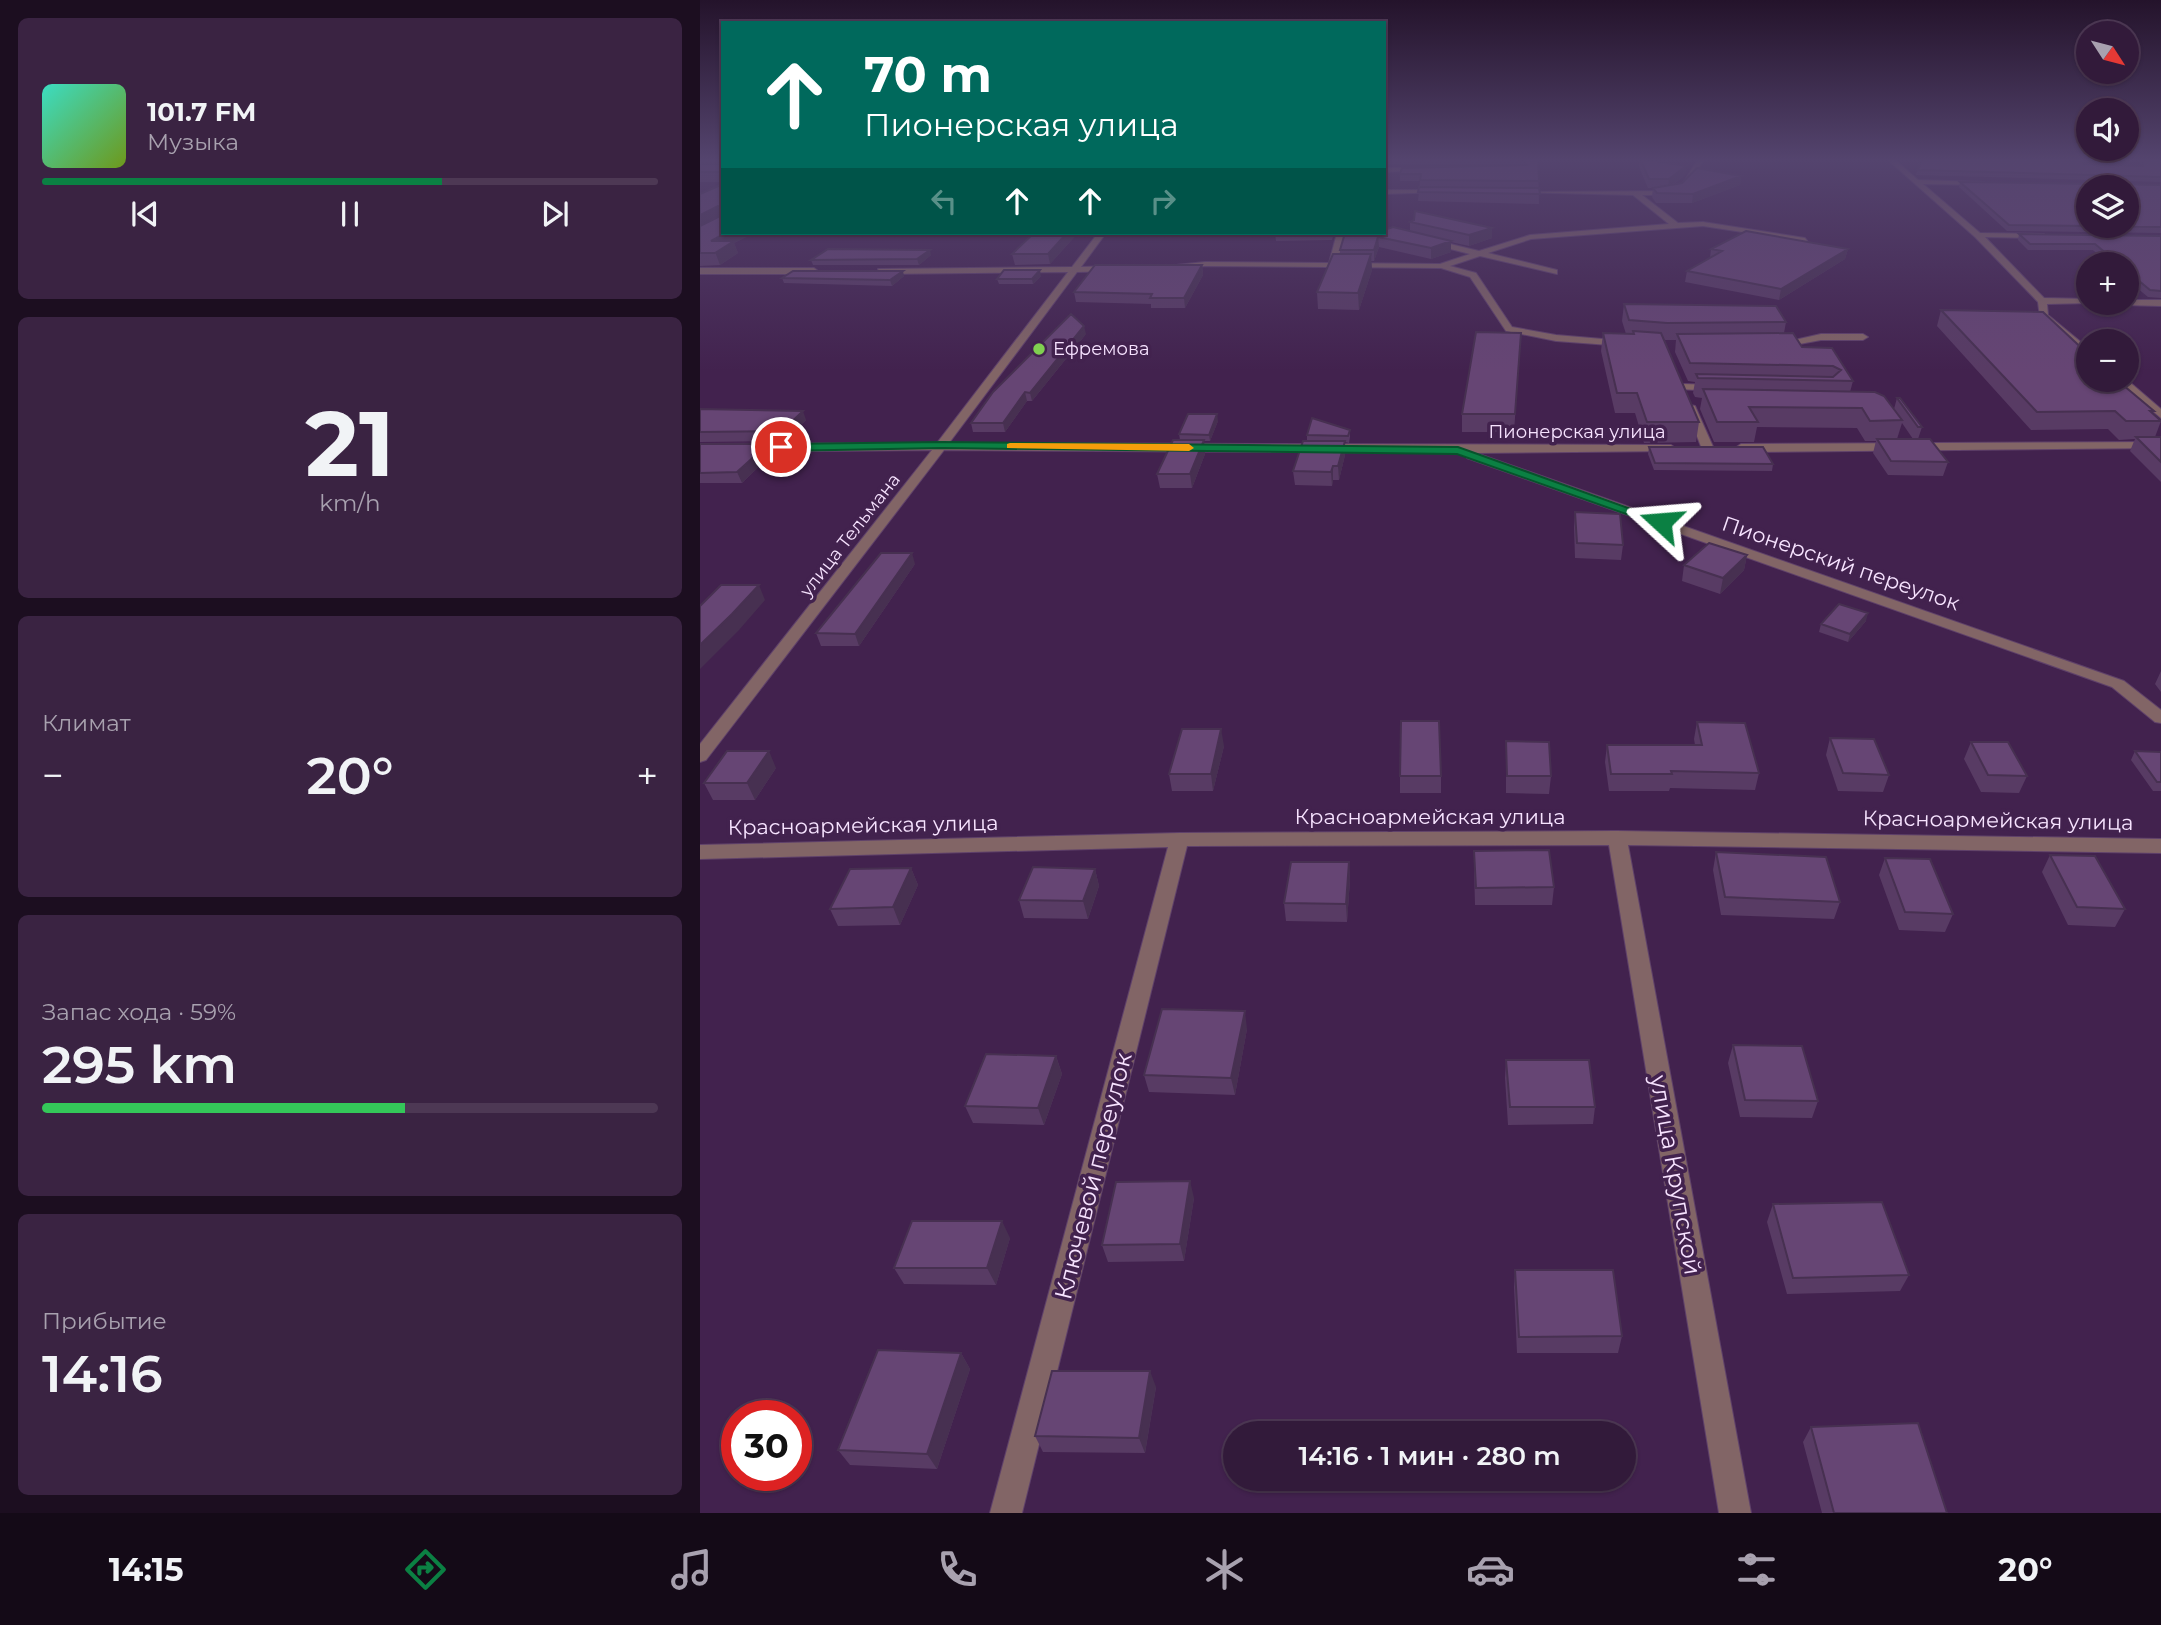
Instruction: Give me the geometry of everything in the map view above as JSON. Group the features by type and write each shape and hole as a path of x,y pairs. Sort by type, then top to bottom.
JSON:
{"street":[{"path":"1386,230 1554,272"},
{"path":"1441,266 1530,237 1619,230"},
{"path":"1750,230 1805,240"},
{"path":"1972,230 2042,301 2043,316 2076,343"},
{"name":"улица Тельмана","path":"700,756 942,445 1101,235"},
{"path":"1332,265 1340,235"},
{"path":"1978,235 2056,237"},
{"path":"1152,268 1205,264 1441,266 1473,275 1509,329 1556,338 1638,344"},
{"path":"867,271 1128,268"},
{"path":"700,271 825,271"},
{"path":"2042,301 2076,302"},
{"path":"2139,303 2161,303"},
{"path":"1762,345 1789,345 1821,337 1863,337"},
{"path":"1707,449 1680,382 1736,388"},
{"path":"2136,392 2161,415"},
{"path":"2140,395 2161,396"},
{"path":"1689,403 1702,403"},
{"name":"Пионерская улица","path":"1694,449 1907,442 2161,445"},
{"name":"Пионерская улица","path":"700,449 942,445 1458,450 1680,449"},
{"name":"Пионерский переулок","path":"1458,450 2118,684 2161,718"},
{"name":"Красноармейская улица","path":"700,852 1180,839 1617,838 2161,846"},
{"name":"улица Крупской","path":"1617,838 1735,1513"},
{"name":"Ключевой переулок","path":"1006,1513 1180,839"}],"building":[{"path":"700,230 721,230 722,235 711,241 734,241 715,253 700,253"},
{"path":"1386,230 1404,230 1451,241 1431,248 1378,237 1374,250 1340,250 1344,235 1386,235"},
{"path":"1445,230 1487,230 1469,235"},
{"path":"1746,231 1848,249 1781,289 1687,271 1722,251 1711,249"},
{"path":"2019,234 2076,235 2076,238 2161,236 2161,291 2150,290 2139,281 2139,252 2105,252 2095,244 2030,244"},
{"path":"1032,235 1065,235 1048,254 1012,254"},
{"path":"828,249 930,250 917,259 811,260"},
{"path":"1333,254 1371,254 1358,293 1317,292"},
{"path":"1095,265 1202,265 1184,298 1150,298 1152,294 1074,292"},
{"path":"1004,270 1040,270 1032,279 997,279"},
{"path":"793,271 903,271 890,280 782,278"},
{"path":"1624,304 1776,306 1786,322 1667,323 1629,320"},
{"path":"1941,310 2043,312 2076,343 2076,392 2131,392 2154,411 2150,411 2161,421 2126,421 2115,411 2037,412"},
{"path":"1071,314 1084,326 1030,393 1025,392 1003,423 971,423 993,392"},
{"path":"1633,331 1661,333 1699,422 1647,422 1637,393 1617,393 1603,333 1634,334"},
{"path":"1476,332 1521,333 1515,414 1462,414"},
{"path":"1793,333 1802,347 1832,348 1853,381 1698,378 1696,374 1833,377 1841,370 1833,366 1690,363 1677,334"},
{"path":"1703,389 1875,392 1884,396 1902,420 1870,421 1862,408 1749,407 1758,422 1717,422"},
{"path":"1897,398 1900,398 1922,427 1918,427"},
{"path":"700,409 803,411 782,431 700,432"},
{"path":"1188,414 1217,414 1209,435 1179,434"},
{"path":"1312,418 1350,430 1348,436 1307,435"},
{"path":"2136,437 2161,437 2161,462"},
{"path":"1877,439 1930,439 1948,462 1891,461"},
{"path":"1173,440 1204,440 1190,474 1157,474"},
{"path":"1303,441 1345,441 1338,466 1333,466 1331,472 1293,471"},
{"path":"700,444 768,444 737,472 700,473"},
{"path":"1649,447 1763,447 1773,464 1655,463"},
{"path":"1575,512 1620,514 1623,545 1577,543"},
{"path":"1709,543 1747,555 1723,578 1684,565"},
{"path":"881,553 912,553 855,634 816,633"},
{"path":"721,585 759,585 700,645 700,606"},
{"path":"1839,604 1868,613 1850,634 1821,624"},
{"path":"1401,721 1439,721 1441,776 1400,776"},
{"path":"1697,722 1745,723 1759,773 1671,771 1672,774 1611,774 1607,745 1702,745"},
{"path":"1182,729 1221,729 1211,774 1169,774"},
{"path":"1830,738 1874,739 1889,775 1843,773"},
{"path":"1506,741 1549,742 1551,776 1507,776"},
{"path":"1971,742 2008,742 2027,776 1988,775"},
{"path":"727,751 769,751 747,783 704,783"},
{"path":"2135,751 2161,752 2161,782 2157,782"},
{"path":"1549,850 1554,887 1476,888 1474,851"},
{"path":"1716,852 1826,857 1840,902 1725,897"},
{"path":"2050,855 2095,856 2125,909 2077,907"},
{"path":"1885,858 1930,859 1953,914 1905,912"},
{"path":"1291,862 1349,862 1346,904 1284,903"},
{"path":"1033,867 1095,869 1083,901 1019,900"},
{"path":"911,868 893,907 830,909 850,869"},
{"path":"1162,1009 1245,1011 1231,1078 1144,1075"},
{"path":"1733,1045 1802,1046 1818,1101 1745,1100"},
{"path":"986,1054 1056,1056 1038,1108 965,1106"},
{"path":"1506,1060 1589,1060 1595,1107 1510,1107"},
{"path":"1190,1181 1180,1244 1102,1245 1116,1182"},
{"path":"1882,1202 1909,1275 1793,1278 1773,1204"},
{"path":"912,1221 1002,1221 987,1268 894,1268"},
{"path":"1515,1270 1613,1270 1622,1336 1519,1337"},
{"path":"878,1350 961,1353 927,1454 838,1450"},
{"path":"1052,1371 1150,1371 1139,1438 1035,1436"},
{"path":"1918,1423 1947,1513 1834,1513 1811,1427"}],"slow traffic":[{"path":"1010,446 1189,448"}],"place":[{"name":"Ефремова","path":"1039,349"}],"route":[{"path":"781,447 942,445 1458,450 1661,522"}]}
